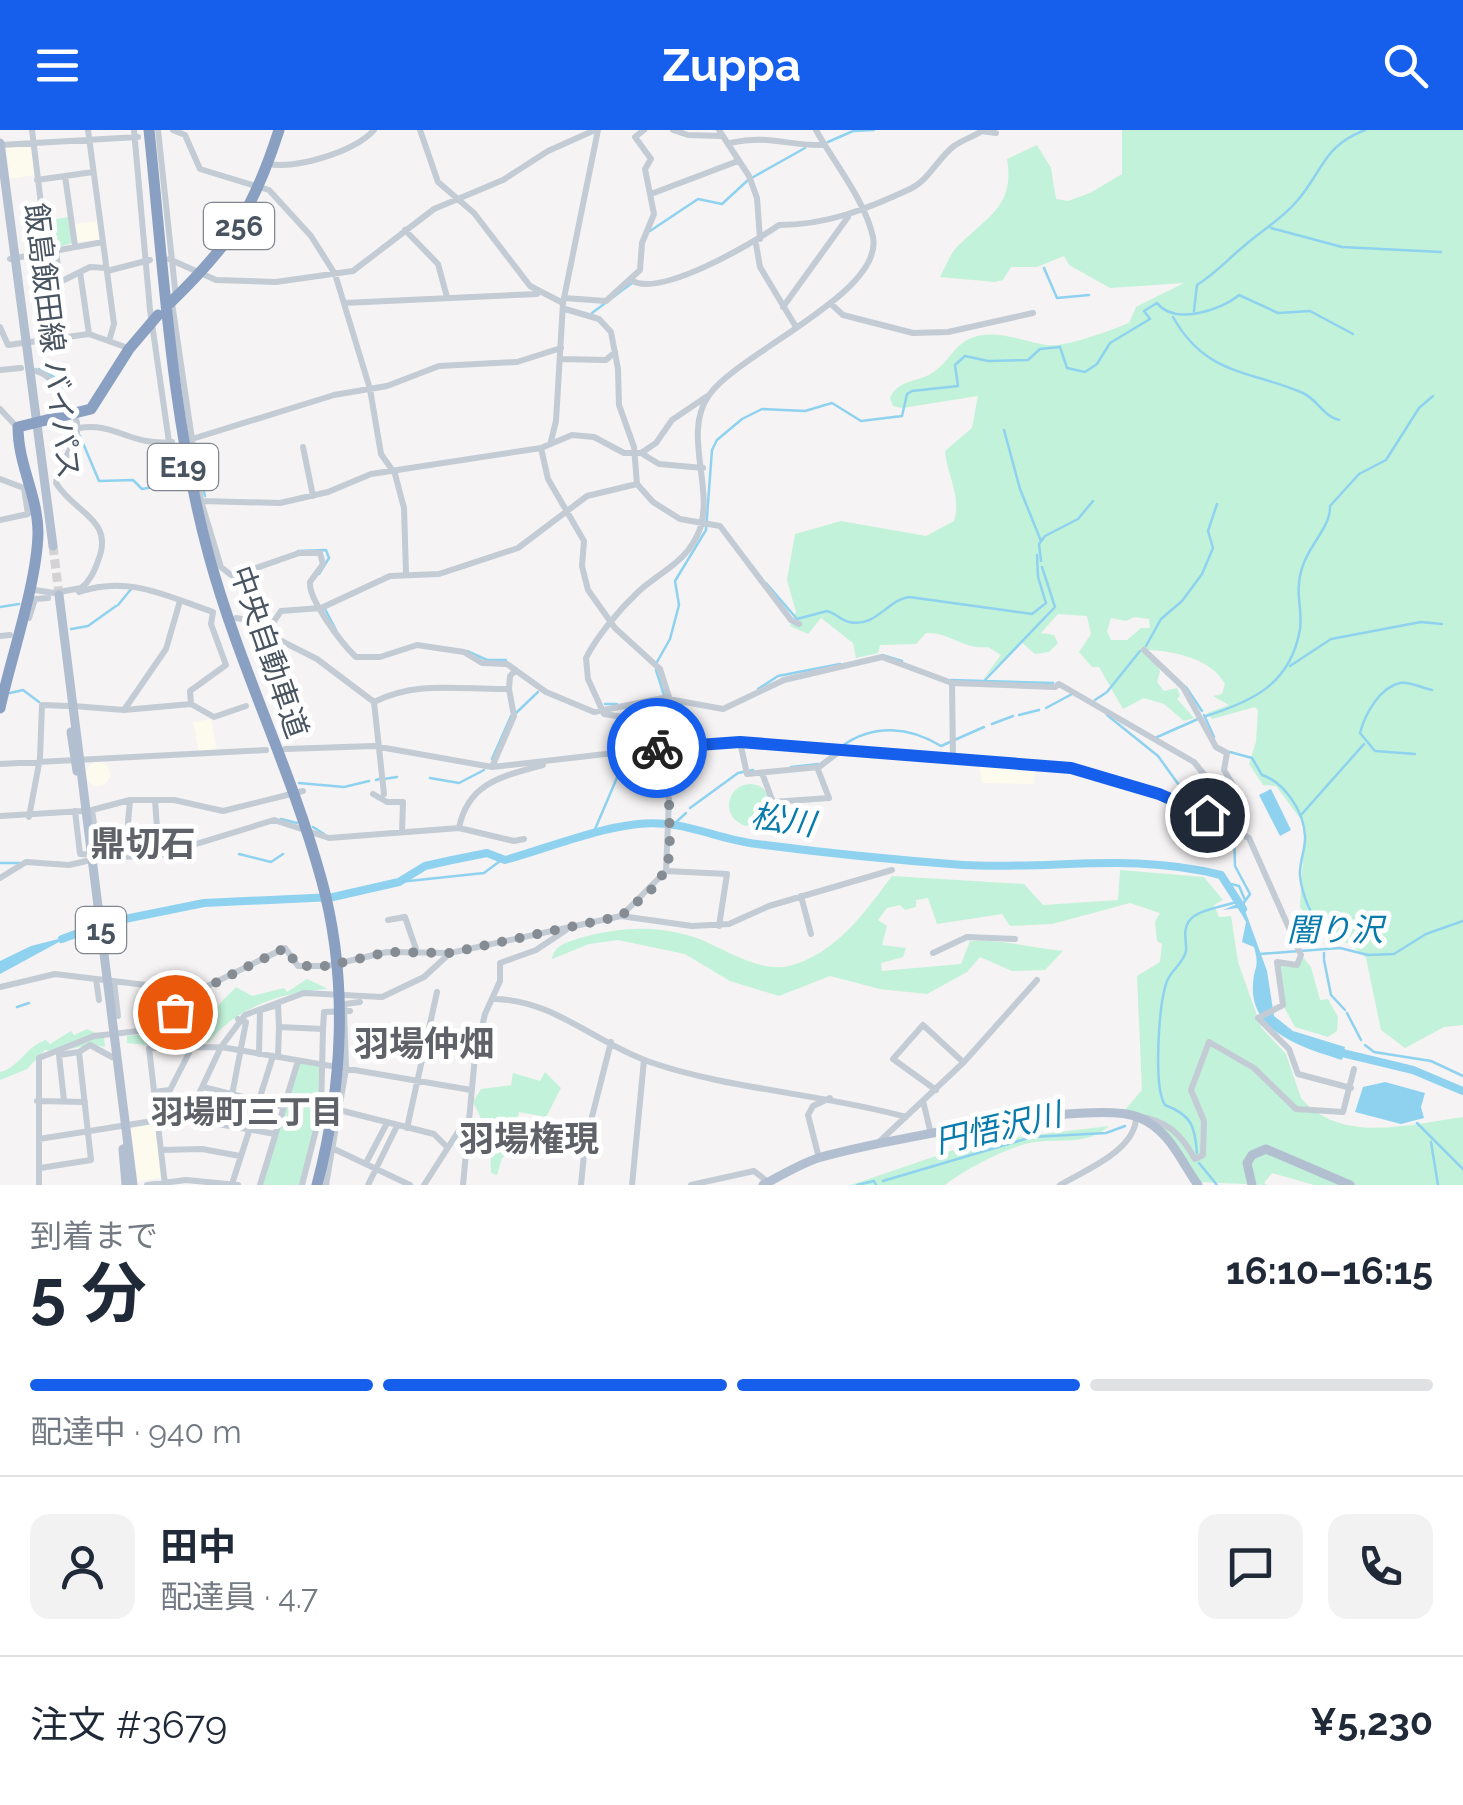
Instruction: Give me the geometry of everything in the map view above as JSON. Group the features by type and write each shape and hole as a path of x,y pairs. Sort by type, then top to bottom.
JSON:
{"highway":[{"name":"256","path":"173,301 233,237 260,185 279,130"},
{"name":"中央自動車道","path":"147,133 190,475 226,610 293,789 328,910 332,1005 326,1113 314,1185"},
{"path":"0,708 38,530 26,485 18,428 34,421 77,422 95,405 129,349 155,318"}],"main road":[{"name":"飯島飯田線 バイパス","path":"0,144 3,199"},
{"name":"飯島飯田線 バイパス","path":"0,180 50,546"},
{"name":"飯島飯田線 バイパス","path":"24,342 34,421"},
{"name":"15","path":"56,596 130,1185"},
{"path":"765,1184 819,1158 975,1125 1116,1111 1136,1116 1177,1148 1198,1185"},
{"path":"1252,1185 1247,1163 1256,1152 1266,1149 1350,1185"}],"street":[{"path":"32,130 37,180 60,281 65,336"},
{"path":"88,130 114,324 109,340"},
{"path":"0,144 89,140 171,130 185,135 200,169 260,185 312,236 335,274 370,389 376,436 404,508 406,572"},
{"path":"268,164 310,160 360,140 374,130"},
{"path":"420,130 434,177 474,213 538,294"},
{"path":"171,259 216,280 248,282 335,274 367,263 434,209 458,201 596,130"},
{"path":"551,441 564,303 596,130"},
{"path":"564,303 606,301 632,282 640,270 642,243 654,219 645,168 650,159 636,136 644,130"},
{"path":"673,130 688,136 720,132 730,142 750,179 760,266 796,328"},
{"path":"637,454 656,444 672,420 708,396 738,365 830,304 871,259 872,234 816,130"},
{"path":"632,282 681,280 705,264 758,241 779,225 803,227 848,216 913,188 954,147 981,131 996,133"},
{"path":"147,133 171,259 190,439 201,500 222,567 231,575 299,552 323,555 324,564 311,578 309,590 339,642 360,658 418,645 464,652 482,662 506,664 546,692 585,711 667,698 723,708 784,680 882,657 952,683 1057,685 1093,701 1194,762 1212,784 1191,803"},
{"path":"77,422 111,428 135,442 171,442 148,260 147,133"},
{"path":"730,142 770,136 798,146 824,145"},
{"path":"651,194 738,160"},
{"path":"37,180 93,172"},
{"path":"65,176 75,246"},
{"path":"783,306 848,216"},
{"path":"405,230 438,264 447,297"},
{"path":"13,258 103,242"},
{"path":"60,281 80,272 148,260"},
{"path":"80,272 89,334"},
{"path":"344,303 538,294 604,322 615,351 618,405 637,454 637,484 668,512 723,530 790,620 799,624"},
{"path":"830,304 843,314 913,333 948,332 1032,313"},
{"path":"0,326 4,345 89,334 129,349"},
{"path":"190,439 229,431 320,399 370,389 439,366 516,362 562,348"},
{"path":"560,359 606,360 612,359 615,351"},
{"path":"0,370 26,369 52,379 77,422 56,483 98,522 103,550 86,584 54,593 27,588"},
{"path":"621,916 666,871 670,810 664,779 644,724 607,716 600,709 586,662 641,590 676,567 704,525 706,465 699,418 708,396"},
{"path":"0,409 12,416 18,428"},
{"path":"201,500 269,505 313,496 359,478 541,448 551,441 584,434 659,464 706,465"},
{"path":"303,447 313,496"},
{"path":"541,448 548,479 584,541 582,566 588,590 656,665 667,698"},
{"path":"0,479 26,485 28,514 0,520"},
{"path":"384,794 374,702 316,659 236,618 272,624 281,611 321,608 406,572 439,574 518,548 587,496 637,484"},
{"path":"9,667 16,666 35,599 110,585 144,585 213,612 211,624 226,665 190,691 190,704"},
{"path":"124,710 166,648 180,601"},
{"path":"0,636 10,636"},
{"path":"1144,650 1184,687 1216,747 1227,753 1224,770 1240,796 1228,822"},
{"path":"492,768 514,716 509,689 510,676 516,670"},
{"path":"952,683 953,758"},
{"path":"374,702 398,690 428,686 509,689"},
{"path":"29,817 39,762 42,704 124,710 190,704 214,717 246,706"},
{"path":"286,749 380,747 492,768 740,742 1074,768 1191,803 1249,838 1301,951 1297,966 1282,961 1276,965 1280,1009 1258,1018 1289,1049 1298,1074 1350,1088"},
{"path":"740,742 746,770 762,773 817,767 841,750"},
{"path":"0,764 266,750"},
{"path":"459,828 469,802 490,780 563,760"},
{"path":"762,773 772,802 829,798 817,767"},
{"path":"0,816 85,812 130,800 223,811 293,789"},
{"path":"373,794 387,802 403,802 402,832"},
{"path":"126,845 130,800"},
{"path":"155,800 157,828"},
{"path":"85,812 96,836"},
{"path":"85,812 80,854 98,858"},
{"path":"0,878 26,862 70,865 98,858 158,856 274,820 329,838 459,828 514,841 524,839"},
{"path":"177,1030 177,1002 285,948 298,966 327,966 388,952 450,953 621,916 719,926 801,896 892,870"},
{"path":"666,871 727,874 719,926"},
{"path":"801,896 811,934"},
{"path":"388,920 405,917 417,952"},
{"path":"462,1185 466,1120 483,1020 494,999 502,960 536,950 571,926"},
{"path":"933,953 967,937 1016,939"},
{"path":"326,1185 345,1069 345,1004 381,1001 424,977 450,953"},
{"path":"0,987 55,974 195,994"},
{"path":"96,980 99,1000"},
{"path":"877,1146 964,1062 1038,980"},
{"path":"114,982 118,1016"},
{"path":"407,1128 437,992"},
{"path":"39,1185 36,1065 43,1054 94,1036 177,1030 200,1020 203,1008 195,994"},
{"path":"188,1117 238,1019 264,1004 304,994 369,999 394,994"},
{"path":"494,999 561,1016 644,1060 831,1097 906,1117"},
{"path":"258,1100 276,1057 278,1005 260,1010 259,1054"},
{"path":"302,1185 321,1110 323,1029 332,1005 350,1011"},
{"path":"232,1095 246,1022 238,1019"},
{"path":"936,1090 893,1059 923,1024 964,1062"},
{"path":"278,1027 323,1029"},
{"path":"1060,1185 1113,1153 1134,1128 1136,1116 1150,1118 1185,1137 1195,1159 1203,1155 1204,1121 1191,1090 1201,1055 1212,1041 1254,1068 1296,1109 1344,1112 1354,1069"},
{"path":"581,1185 585,1144 610,1042"},
{"path":"64,1101 59,1055 79,1052 90,1045 113,1050"},
{"path":"165,1184 149,1048 221,1047 472,1090"},
{"path":"154,1092 170,1090 191,1048"},
{"path":"40,1168 91,1160 79,1052"},
{"path":"260,1185 298,1060"},
{"path":"632,1185 644,1060"},
{"path":"202,1087 284,1107"},
{"path":"819,1158 808,1114 812,1106 831,1097"},
{"path":"37,1100 85,1102"},
{"path":"923,1101 932,1135"},
{"path":"339,1110 434,1134 447,1147"},
{"path":"40,1140 188,1117 276,1134"},
{"path":"424,1185 466,1120"},
{"path":"366,1163 386,1123"},
{"path":"368,1185 397,1126"},
{"path":"147,1185 234,1185 250,1128"},
{"path":"332,1148 410,1185"},
{"path":"161,1150 202,1149 240,1156"},
{"path":"692,1185 754,1171 765,1184"}],"shaded area":[{"path":"6,146 31,146 35,175 10,179"},
{"path":"97,221 99,240 76,242 73,224"},
{"path":"211,719 217,751 199,752 193,722"},
{"path":"98,762 110,774 98,786 86,774"},
{"path":"979,763 1036,768 1034,784 982,783"},
{"path":"155,1123 161,1178 138,1181 131,1129"}],"green space":[{"path":"1122,130 1463,130 1463,1025 1444,1027 1405,1048 1381,1030 1366,958 1352,945 1317,931 1300,907 1305,825 1276,786 1263,785 1249,764 1256,742 1258,710 1255,707 1212,719 1207,713 1229,705 1213,696 1222,694 1225,684 1211,668 1180,655 1148,650 1160,671 1157,682 1164,691 1177,688 1177,699 1194,718 1184,721 1164,704 1144,698 1123,709 1099,667 1092,667 1079,652 1091,634 1087,616 1058,614 1041,633 1054,635 1058,643 1049,652 1035,654 1021,642 984,678 1001,655 988,647 926,633 916,644 880,645 878,653 856,658 853,643 821,618 808,634 790,626 796,612 787,580 795,534 841,521 926,536 954,521 955,495 945,451 972,428 978,396 902,408 893,406 890,398 899,387 935,371 969,339 988,334 1047,345 1076,341 1129,323 1136,307 1184,283 1110,288 1069,265 1064,256 1037,267 1011,267 1003,280 995,282 940,277 954,250 998,208 1007,187 1007,159 1037,145 1051,168 1056,199 1068,201 1122,174","holes":["1111,618 1149,619 1150,628 1141,628 1127,640 1111,640 1107,631"]},
{"path":"69,217 72,243 49,250 45,221"},
{"path":"750,784 765,790 771,805 765,820 750,826 735,820 729,805 735,790"},
{"path":"1120,870 1204,877 1223,900 1214,905 1219,917 1231,916 1238,962 1261,1027 1286,1054 1301,1098 1317,1113 1356,1127 1378,1128 1463,1117 1463,1185 1314,1185 1272,1173 1264,1183 1267,1185 1199,1182 1162,1130 1124,1111 1142,1090 1137,976 1160,962 1162,944 1157,941 1155,922 1160,913 1130,903 1052,924 1010,926 1002,914 937,924 928,898 916,900 916,907 905,910 900,905 887,908 878,920 887,926 882,945 906,948 903,957 881,963 882,971 961,964 970,941 1063,951 1045,970 1012,971 980,957 967,972 927,994 880,989 830,976 779,996 730,981 685,954 618,940 589,944 552,959 559,947 580,938 646,929 687,935 764,966 789,966 835,942 892,876 1024,884 1043,905 1118,900"},
{"path":"1301,955 1311,967 1320,1000 1328,999 1338,1017 1337,1031 1328,1037 1295,1027 1283,1005 1277,962 1293,965"},
{"path":"307,979 328,989 262,1003 233,1019 209,1042 179,1048 127,1043 127,1036 189,1030 236,987 252,996 284,988 287,992"},
{"path":"87,1029 104,1037 105,1047 45,1050 27,1069 0,1080 0,1072 39,1043 46,1040 50,1044 71,1031 74,1035"},
{"path":"299,1063 319,1066 318,1113 300,1185 262,1185"},
{"path":"545,1072 561,1088 546,1117 519,1112 510,1152 502,1158 497,1175 491,1173 490,1137 473,1102 481,1089 511,1085 513,1073 540,1081"},
{"path":"1109,1126 1083,1139 1035,1142 1013,1148 945,1185 851,1185 977,1142"}],"water":[{"path":"1271,789 1291,830 1280,836 1259,795"},
{"path":"1242,902 1267,971 1274,1016 1293,1031 1345,1047 1342,1060 1297,1044 1270,1027 1260,1015 1254,1001 1254,947 1242,942 1246,922 1238,908 1223,910"},
{"path":"70,936 0,974 0,961 31,946"},
{"path":"1385,1082 1425,1093 1421,1107 1424,1118 1401,1124 1355,1112 1363,1087"}],"waterway":[{"path":"828,142 853,131 874,130"},
{"path":"1194,311 1197,285 1284,214 1332,152 1365,130"},
{"path":"650,231 698,199 722,204 748,180 805,148"},
{"path":"1271,228 1342,247 1441,252"},
{"path":"1044,268 1057,298 1089,295"},
{"path":"592,313 632,283"},
{"path":"657,662 670,639 679,605 675,581 706,530 712,450 717,440 742,419 762,409 805,411 832,403 861,421 902,416 907,394 912,391 958,386 955,365 965,356 988,361 1028,360 1040,349 1060,347 1067,368 1085,372 1097,364 1110,343 1150,319 1144,311 1157,303 1174,313 1197,313 1221,306 1239,295 1278,313 1310,311 1353,334"},
{"path":"1173,317 1200,351 1215,361 1303,393 1339,420"},
{"path":"39,369 56,378 62,390"},
{"path":"1206,716 1240,704 1279,676 1295,648 1300,629 1302,568 1327,521 1330,506 1359,474 1386,460 1419,408 1433,396"},
{"path":"1004,430 1020,489 1041,541"},
{"path":"80,436 99,481 133,480 142,489 176,483"},
{"path":"201,479 205,496"},
{"path":"1041,561 1039,544 1045,536 1078,519 1093,501"},
{"path":"1146,646 1161,619 1182,601 1202,574 1213,548 1208,531 1217,504"},
{"path":"298,551 326,550 329,558 319,574"},
{"path":"766,583 797,619 827,611 858,623 909,597 1032,614 1046,603 1038,577 1037,555"},
{"path":"985,680 1055,607 1042,567"},
{"path":"118,605 132,588"},
{"path":"0,607 19,604"},
{"path":"71,629 88,626 116,606"},
{"path":"325,609 336,630"},
{"path":"1290,666 1331,639 1421,622 1442,624"},
{"path":"467,651 487,660 506,660"},
{"path":"1095,700 1107,692 1140,651"},
{"path":"882,655 902,661"},
{"path":"758,689 778,676 840,664"},
{"path":"656,670 664,695"},
{"path":"951,680 1053,683"},
{"path":"1415,754 1375,751 1360,733 1374,702 1386,690 1400,683 1432,690"},
{"path":"1186,687 1202,711"},
{"path":"10,693 23,690 39,702"},
{"path":"516,713 538,692"},
{"path":"1046,708 1072,694"},
{"path":"593,834 636,733 665,699"},
{"path":"605,704 617,704"},
{"path":"1019,715 1039,710"},
{"path":"1107,715 1158,756 1189,799 1227,817"},
{"path":"1204,715 1214,737"},
{"path":"492,759 511,716"},
{"path":"992,724 1013,716"},
{"path":"1155,738 1198,719"},
{"path":"842,746 867,734 892,730 917,735 941,746 984,727"},
{"path":"1301,815 1364,744"},
{"path":"1230,752 1252,758 1262,775 1278,784 1297,808 1305,836 1301,883 1308,906 1324,934"},
{"path":"791,767 818,764"},
{"path":"430,778 459,783 484,770"},
{"path":"690,808 738,773 753,770"},
{"path":"384,779 397,777"},
{"path":"299,783 344,787 369,781"},
{"path":"674,824 686,813"},
{"path":"281,819 297,823"},
{"name":"松川","path":"62,939 105,923 204,903 333,897 399,882 425,866 487,853 505,860 604,830 654,823 757,844 912,861 997,866 1124,863 1188,868 1221,875 1243,909"},
{"path":"313,827 324,834"},
{"path":"1234,833 1235,866 1250,894 1243,904"},
{"path":"239,854 271,862 283,854"},
{"path":"399,882 484,873 500,861"},
{"path":"0,863 20,863"},
{"path":"1231,884 1239,886 1245,900"},
{"path":"1197,1153 1190,1122 1165,1105 1161,1096 1158,1046 1163,995 1186,951 1189,921 1205,911 1239,901"},
{"name":"闇り沢","path":"1260,954 1340,948 1368,955 1394,954 1426,934 1463,921"},
{"path":"1324,953 1324,958"},
{"path":"1324,960 1331,995 1345,1010"},
{"path":"17,1007 29,1003"},
{"path":"1347,1013 1361,1040"},
{"path":"1365,1045 1374,1052 1431,1061 1463,1076"},
{"name":"松川","path":"1334,1051 1413,1070 1463,1091"},
{"path":"1417,1123 1463,1169"},
{"name":"円悟沢川","path":"883,1181 1032,1137 1106,1133 1125,1126"},
{"path":"1431,1142 1438,1185"},
{"path":"1199,1163 1217,1185"},
{"name":"円悟沢川","path":"857,1185 874,1181 876,1185"}],"tunnel":[{"path":"53,546 59,595"}],"way so far":[{"path":"175,1012 177,1002 285,948 298,966 327,966 378,953 450,953 621,916 659,883 670,855 669,799 650,749 657,748"}],"district":[{"name":"鼎切石","path":"143,844"},
{"name":"羽場仲畑","path":"424,1044"},
{"name":"羽場町三丁目","path":"247,1112"},
{"name":"羽場権現","path":"529,1139"}],"route":[{"path":"657,748 740,742 1071,768 1159,794 1207,815"}]}
